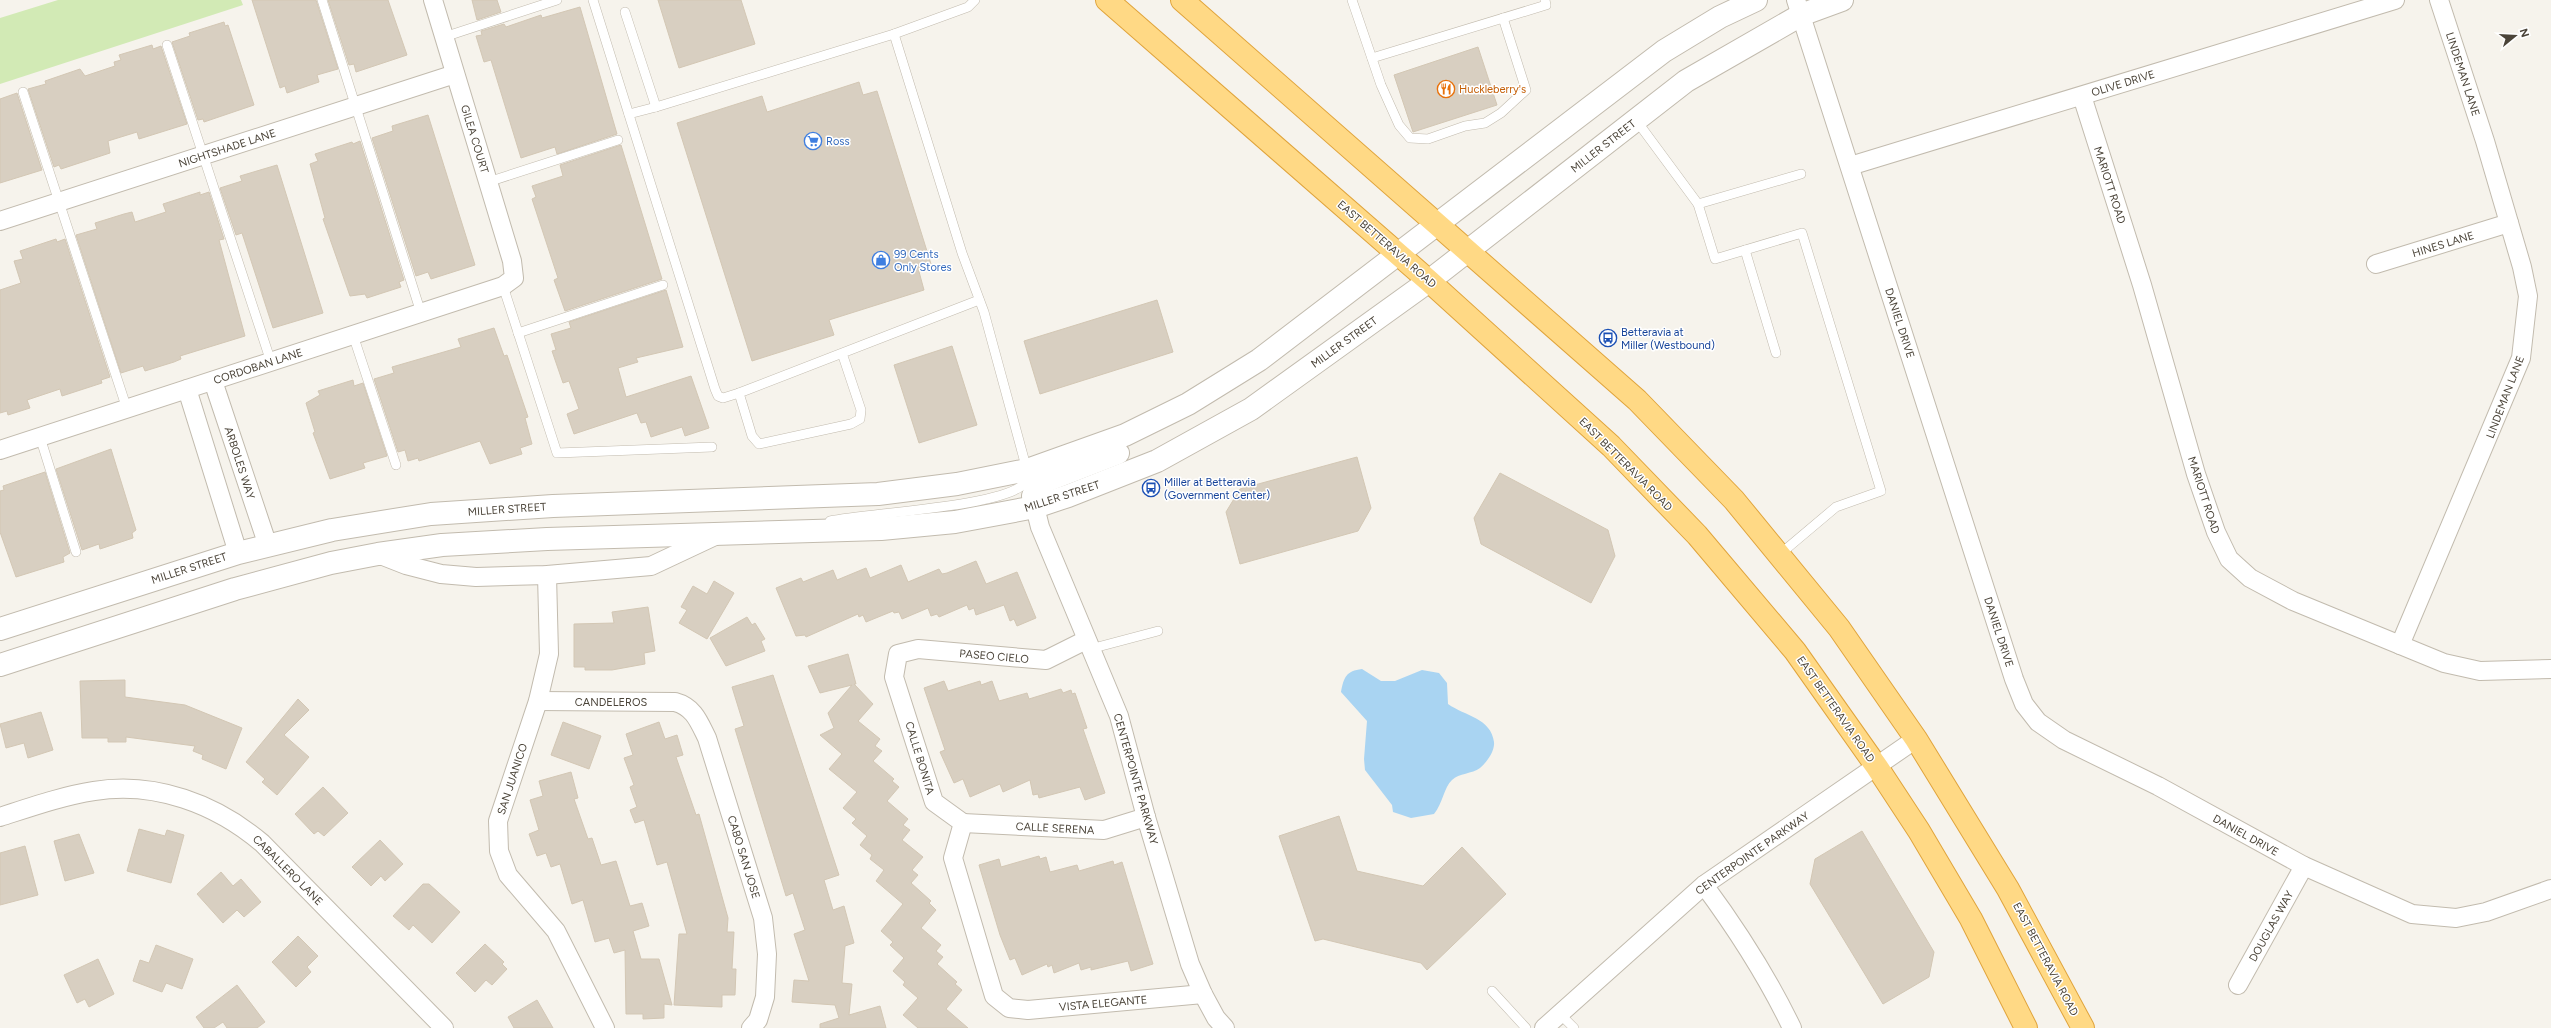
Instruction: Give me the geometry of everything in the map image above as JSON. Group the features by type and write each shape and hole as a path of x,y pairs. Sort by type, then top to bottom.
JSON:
{"highway":[{"name":"EAST BETTERAVIA ROAD","path":"1107,0 1429,281 1611,446 1697,535 1795,651 1877,767 1919,831 1971,919 2026,1028"},
{"name":"EAST BETTERAVIA ROAD","path":"1182,0 1637,400 1734,500 1839,628 1916,739 2008,889 2083,1028"}],"street":[{"name":"GILEA COURT","path":"433,0 512,261 508,282"},
{"name":"MILLER STREET","path":"0,629 238,553 332,530 431,514 553,506 878,494 957,484 1027,470 1125,435 1188,404 1259,360 1399,255 1664,51 1720,18 1756,0"},
{"name":"MILLER STREET","path":"0,665 235,589 330,563 378,554 442,545 722,533 881,529 955,522 1035,507 1157,461 1251,408 1429,281 1686,81 1798,8 1842,0"},
{"name":"OLIVE DRIVE","path":"1850,166 2395,0"},
{"name":"LINDEMAN LANE","path":"2400,646 2521,358 2528,296 2509,223 2439,0"},
{"name":"DANIEL DRIVE","path":"1798,8 2014,679 2024,704 2038,722 2064,740 2158,786 2304,866 2412,914 2456,918 2486,912 2551,889"},
{"name":"NIGHTSHADE LANE","path":"0,221 455,74"},
{"name":"MARIOTT ROAD","path":"2082,96 2142,285 2196,474 2216,532 2229,558 2250,578 2293,601 2444,663 2480,671 2551,669"},
{"name":"HINES LANE","path":"2376,264 2509,223"},
{"name":"CORDOBAN LANE","path":"0,450 421,313 508,282"},
{"name":"ARBOLES WAY","path":"213,381 268,546"},
{"path":"187,389 238,553"},
{"path":"1035,507 1033,496 1038,484 1141,444 1168,426 1188,404"},
{"name":"CENTERPOINTE PARKWAY","path":"1035,507 1040,527 1088,645 1119,716 1146,816 1190,964 1203,994 1216,1018 1225,1028"},
{"name":"MILLER STREET","path":"378,554 406,565 441,574 476,577 547,575 651,566 722,533"},
{"name":"SAN JUANICO","path":"547,575 549,654 538,701 498,821 499,851 508,875 556,931 605,1028"},
{"name":"PASEO CIELO","path":"898,654 918,649 1046,660 1088,645"},
{"name":"CALLE BONITA","path":"898,654 894,677 934,802 963,823"},
{"name":"CANDELEROS","path":"538,701 675,702 683,704"},
{"name":"CABO SAN JOSE","path":"683,704 695,713 707,738 763,918 767,954 765,997 755,1024"},
{"name":"CENTERPOINTE PARKWAY","path":"1544,1028 1704,885 1916,739"},
{"name":"CABALLERO LANE","path":"0,817 67,796 95,790 127,789 173,794 204,806 246,829 262,843 444,1028"},
{"name":"CALLE SERENA","path":"963,823 1104,830 1146,816"},
{"name":"VISTA ELEGANTE","path":"963,823 953,858 994,996 1003,1005 1028,1010 1203,994"},
{"name":"DOUGLAS WAY","path":"2238,986 2304,866"},
{"path":"1704,885 1738,931 1770,982 1792,1028"}],"lane":[{"path":"322,0 421,313"},
{"path":"444,37 557,0"},
{"path":"593,0 718,396 723,398 739,393 979,300"},
{"path":"629,114 894,34 968,7 976,0"},
{"path":"1352,0 1381,85 1399,125 1410,138 1415,140 1428,139 1494,119 1526,90 1503,18"},
{"path":"1372,58 1546,5 1544,0"},
{"path":"625,12 656,106"},
{"path":"894,34 962,253 979,300 1027,470"},
{"path":"167,45 271,362"},
{"path":"23,92 127,409"},
{"path":"1636,120 1698,204 1715,259 1802,233 1882,491 1836,507 1779,555"},
{"path":"488,182 618,140"},
{"path":"1698,204 1800,174"},
{"path":"1745,250 1776,353"},
{"path":"508,282 518,333 556,453 712,447"},
{"path":"518,333 663,285"},
{"path":"353,335 396,465"},
{"path":"739,393 752,436 759,444 851,424 860,419 861,410 842,353"},
{"path":"40,437 76,552"},
{"name":"MILLER STREET","path":"783,531 858,516 900,512 978,500 1013,491 1025,484 1027,470"},
{"path":"1088,645 1158,631"},
{"path":"1492,991 1526,1028"},
{"path":"1560,1014 1574,1028"}],"green space":[{"path":"58,0 241,0 243,5 0,84 0,18"}],"water":[{"path":"1362,669 1381,681 1395,681 1422,670 1439,673 1447,683 1448,704 1476,718 1488,728 1492,734 1494,745 1488,760 1477,770 1458,776 1449,783 1434,814 1411,818 1393,812 1392,805 1365,770 1364,759 1367,721 1341,692 1343,682 1349,673"}],"building":[{"path":"252,0 316,0 338,69 317,75 319,82 287,93 285,86 280,88"},
{"path":"328,0 388,0 407,55 356,72 354,64 349,65"},
{"path":"472,0 497,0 501,12 477,20"},
{"path":"658,0 741,0 755,44 679,68"},
{"path":"580,7 617,134 557,154 555,147 521,158 491,60 484,62 476,36 482,35 481,31 504,24 506,27 541,15 542,18"},
{"path":"224,22 225,26 228,25 254,105 204,122 203,119 198,120 172,42 190,36 189,33"},
{"path":"152,45 153,49 161,46 187,124 139,139 137,132 108,141 110,153 61,169 59,165 54,167 28,89 46,84 45,81 80,69 85,76 115,66 114,62 121,60 119,55"},
{"path":"1478,47 1497,105 1413,132 1394,75"},
{"path":"859,82 863,95 877,91 931,264 918,268 924,290 829,320 834,335 752,361 677,123 762,96 767,112"},
{"path":"17,93 42,170 0,183 0,99"},
{"path":"428,115 475,265 431,279 428,272 416,276 372,138 393,131 392,126"},
{"path":"360,141 404,280 399,282 401,287 367,298 365,294 350,296 323,219 325,218 310,164 318,161 315,154 352,142 353,144"},
{"path":"621,145 662,279 565,311 554,280 558,278 532,199 536,197 532,186 563,176 560,165"},
{"path":"277,165 323,313 273,328 242,233 236,235 220,188 242,181 240,176"},
{"path":"200,192 200,195 209,192 224,239 219,240 245,336 180,356 181,359 174,362 145,371 143,366 121,373 76,235 97,229 95,223 124,214 132,212 135,222 166,212 163,204"},
{"path":"56,239 57,242 65,239 110,377 101,380 102,383 62,396 60,389 27,400 30,408 8,415 7,411 0,413 0,290 21,283 14,261 23,259 20,251"},
{"path":"666,290 683,347 636,358 638,362 618,368 626,397 691,376 709,428 685,436 682,427 651,437 646,422 641,423 637,413 574,434 567,414 579,409 569,381 563,383 552,351 556,350 551,334 571,328 569,322"},
{"path":"1157,300 1173,352 1040,394 1024,341"},
{"path":"494,328 504,356 507,355 528,417 525,418 532,444 520,448 522,454 490,464 480,441 419,461 418,458 408,461 405,450 398,452 374,379 394,373 392,367 461,347 458,339"},
{"path":"952,346 977,425 919,443 894,365"},
{"path":"353,380 354,386 363,383 387,456 363,463 365,468 330,479 313,433 315,432 306,403 320,395 318,391"},
{"path":"111,449 136,530 132,533 133,538 100,549 99,544 82,550 56,469"},
{"path":"1357,457 1371,508 1358,531 1240,564 1226,512 1240,489"},
{"path":"45,472 70,553 63,557 64,562 16,577 0,532 0,491 4,490 3,486"},
{"path":"1500,473 1608,530 1615,556 1591,603 1481,544 1474,518"},
{"path":"976,561 986,584 1017,572 1036,618 1017,626 1014,619 1010,621 1004,605 976,615 974,608 969,610 967,605 939,617 937,614 931,616 928,608 902,619 899,612 894,613 893,611 866,622 863,615 859,617 858,614 806,637 805,635 796,636 776,588 801,578 803,582 833,570 837,580 866,568 870,578 901,565 908,582 939,569 942,574 947,573"},
{"path":"714,581 734,593 707,639 679,623 687,610 681,607 693,586 707,594"},
{"path":"648,607 655,651 644,653 645,664 612,670 585,670 585,667 574,667 574,624 614,623 612,612"},
{"path":"747,617 752,625 755,623 765,639 761,641 765,651 726,666 710,638"},
{"path":"848,654 856,684 854,684 873,704 858,721 880,739 875,746 882,751 873,761 894,779 892,781 899,787 887,801 908,819 903,825 910,830 902,840 923,857 912,870 918,875 911,883 931,901 929,903 936,910 921,928 941,945 936,951 943,957 937,964 957,982 955,984 962,990 946,1009 968,1028 918,1028 903,1015 918,998 903,985 905,982 893,971 904,958 890,945 893,942 881,931 903,904 876,881 884,870 870,859 872,855 860,845 867,836 852,823 856,819 843,808 857,792 829,769 842,754 820,735 834,728 828,713 852,685 820,693 808,666"},
{"path":"773,675 839,875 824,880 833,910 844,906 854,943 845,946 842,983 852,984 849,1015 880,1006 886,1028 820,1028 820,1024 839,1018 835,1005 792,1002 794,980 809,981 794,934 805,930 793,893 786,896 735,729 744,726 732,687"},
{"path":"125,680 125,697 185,705 242,728 226,769 202,759 203,755 193,751 195,746 126,737 126,742 108,742 108,738 82,738 80,681"},
{"path":"944,681 948,691 980,681 981,685 992,681 999,701 1027,693 1029,699 1061,689 1063,693 1071,690 1072,694 1075,693 1087,728 1083,729 1105,793 1085,800 1080,787 1039,798 1038,794 1033,795 1030,780 1003,792 1000,784 970,797 963,779 954,783 940,752 945,750 924,688"},
{"path":"298,699 309,710 284,735 309,757 277,795 262,782 265,779 246,762"},
{"path":"41,712 53,750 28,758 24,743 6,748 0,724"},
{"path":"563,722 601,736 589,769 551,755"},
{"path":"659,722 665,739 677,735 683,755 676,757 696,815 699,814 728,918 727,932 734,932 732,969 736,969 735,995 722,995 722,1007 674,1005 679,934 687,934 667,862 657,865 644,820 635,823 630,810 637,807 630,787 634,785 624,758 633,755 626,734"},
{"path":"571,772 578,798 574,799 588,839 592,838 601,865 616,861 630,906 642,903 649,926 633,931 641,959 659,959 672,1005 664,1004 664,1018 643,1019 643,1014 626,1014 625,950 614,953 609,938 595,942 583,900 572,904 560,864 551,867 546,853 537,856 529,834 539,830 530,800 543,796 539,781"},
{"path":"323,787 348,813 324,836 318,831 314,834 295,814"},
{"path":"1339,816 1357,871 1423,886 1462,847 1506,894 1427,970 1421,963 1323,939 1315,941 1279,836"},
{"path":"139,829 165,836 167,830 184,835 171,883 127,871"},
{"path":"1862,831 1934,952 1929,977 1883,1004 1810,884 1815,859"},
{"path":"79,834 94,873 65,881 54,841"},
{"path":"380,840 403,864 385,881 381,876 371,886 352,867"},
{"path":"25,846 38,895 0,905 0,853"},
{"path":"1039,856 1040,859 1046,857 1050,872 1077,865 1079,871 1113,861 1114,865 1122,862 1153,964 1131,971 1128,961 1091,970 1091,967 1081,970 1079,963 1054,973 1052,965 1048,967 1047,964 1022,975 1015,958 1010,960 1000,935 979,865 999,859 1001,867"},
{"path":"221,872 233,886 241,879 261,902 244,917 237,910 223,923 197,894"},
{"path":"423,884 429,884 460,912 432,943 413,925 409,930 393,916"},
{"path":"298,936 318,956 307,967 311,972 296,987 272,962"},
{"path":"485,944 504,962 502,964 507,969 492,985 486,980 475,992 456,973"},
{"path":"156,945 193,959 182,989 166,983 162,992 133,981 140,960 149,963"},
{"path":"98,959 114,994 89,1007 85,999 77,1003 64,975"},
{"path":"237,985 265,1022 257,1028 227,1028 223,1022 214,1028 204,1028 196,1017"},
{"path":"537,1000 553,1028 514,1028 508,1017"}],"place":[{"name":"Huckleberry's","path":"1446,89"},
{"name":"Ross","path":"813,141"},
{"name":"99 Cents Only Stores","path":"881,260"},
{"name":"Betteravia at Miller (Westbound)","path":"1608,338"},
{"name":"Miller at Betteravia (Government Center)","path":"1151,488"}]}
